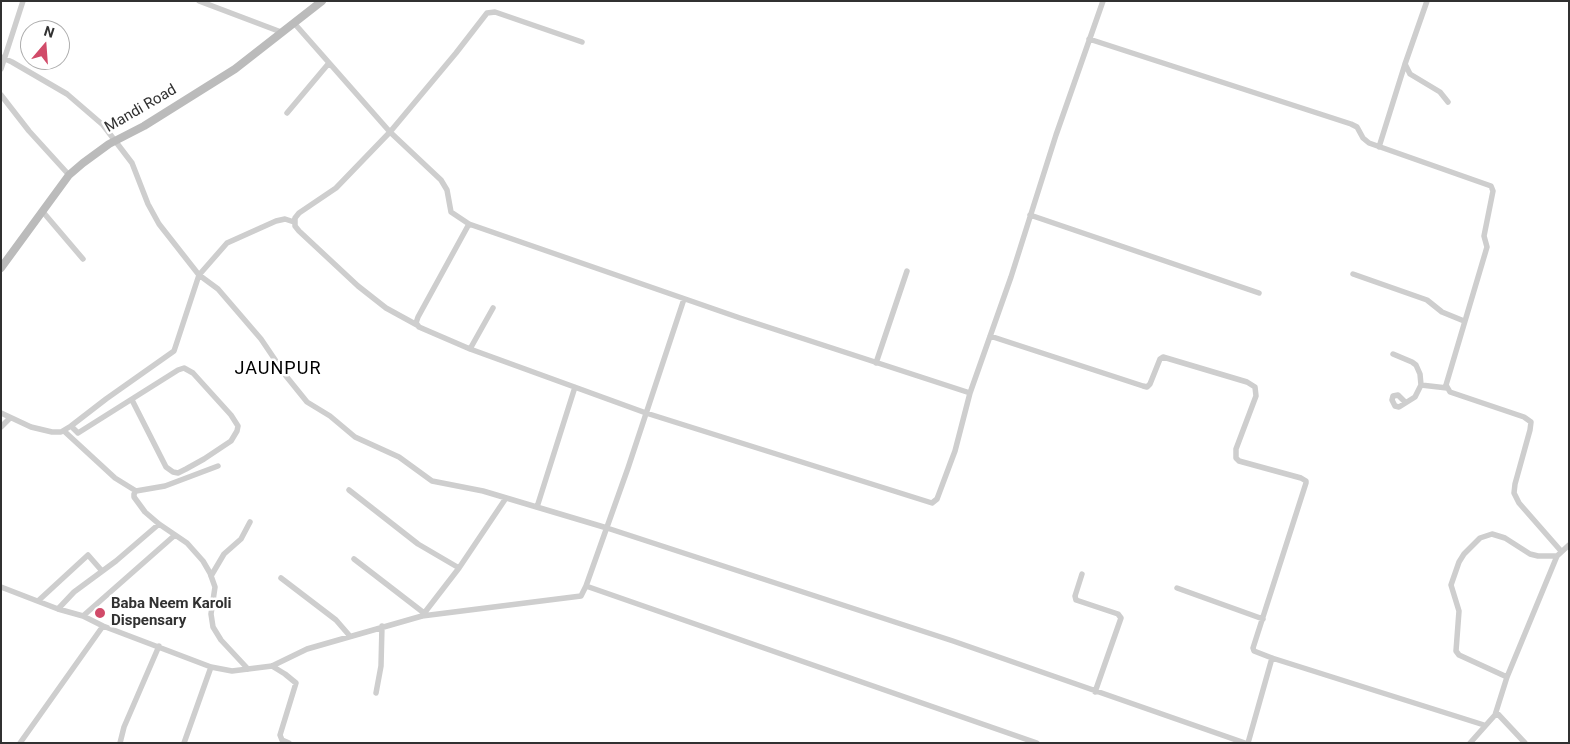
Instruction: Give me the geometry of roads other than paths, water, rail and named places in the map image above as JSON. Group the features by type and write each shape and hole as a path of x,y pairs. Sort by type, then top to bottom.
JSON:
{"street":[{"path":"1,69 23,1"},
{"path":"199,1 282,32"},
{"name":"Mandi Road","path":"1,268 69,175 98,151 115,140 144,126 235,69 322,1"},
{"path":"1,413 43,430 64,431 174,351 199,275 222,248 232,240 285,219 294,222 299,231 358,286 386,308 470,350 646,413 932,504 937,499 955,451 970,393 1102,1"},
{"path":"1379,147 1427,1"},
{"path":"294,222 299,213 336,188 390,132 489,12 582,42"},
{"path":"294,23 390,132 441,180 446,190 451,212 469,224 684,299 970,393"},
{"path":"1089,39 1351,124 1357,128 1366,142 1487,184 1492,188 1485,232 1487,247 1446,382 1447,388 1450,392 1524,417 1531,422 1514,493 1519,503 1559,553"},
{"path":"3,58 72,97 115,140 132,163 154,214 199,275 218,289 261,339 289,381 314,407 330,416 355,437 399,457 434,482 483,491 607,528 953,642 1246,743 1272,658"},
{"path":"287,113 329,63"},
{"path":"1405,64 1410,74 1440,92 1448,102"},
{"path":"1,95 29,131 69,175"},
{"path":"43,212 83,259"},
{"path":"1030,215 1259,293"},
{"path":"417,325 418,317 469,224"},
{"path":"876,363 907,271"},
{"path":"1353,274 1427,300 1442,312 1464,321"},
{"path":"1,587 82,616 103,626 211,667 232,671 272,666 307,648 423,615 581,596 607,528 684,299"},
{"path":"470,350 493,308"},
{"path":"990,336 1143,386 1150,384 1160,358 1164,357 1247,382 1255,387 1256,396 1236,449 1236,458 1239,461 1301,478 1306,482 1253,650 1272,658 1484,725"},
{"path":"1393,354 1416,365 1420,374 1421,385 1414,397 1405,402"},
{"path":"71,426 78,433 184,368 193,373 230,415 238,426 237,431 230,441 204,460 186,469 173,472 166,467 132,400"},
{"path":"1421,385 1447,388"},
{"path":"537,507 575,387"},
{"path":"1,427 10,418"},
{"path":"64,431 115,478 136,491 165,486 218,466"},
{"path":"349,490 418,544 459,568"},
{"path":"136,491 134,497 146,512 194,551 211,576 215,587 211,614 213,627 221,640 248,670"},
{"path":"423,615 459,568 506,498"},
{"path":"211,576 224,554 241,538 250,522"},
{"path":"58,609 74,592 159,524"},
{"path":"1507,677 1459,655 1456,651 1459,611 1451,585 1459,562 1480,538 1492,534 1504,538 1530,554 1538,556 1559,553"},
{"path":"82,616 176,535"},
{"path":"1470,743 1496,712 1507,677 1559,553 1569,545"},
{"path":"38,601 88,555 102,571"},
{"path":"354,559 423,615"},
{"path":"1082,574 1075,596 1076,600 1118,614 1121,618 1095,692"},
{"path":"281,578 336,620 349,636"},
{"path":"586,586 1037,743"},
{"path":"1177,588 1263,619"},
{"path":"20,743 103,626"},
{"path":"376,693 381,666 382,626"},
{"path":"120,743 124,727 158,646"},
{"path":"272,666 292,679 296,686 280,735 282,740 290,743"},
{"path":"184,743 211,667"},
{"path":"1496,712 1525,743"}],"place":[{"name":"Baba Neem Karoli Dispensary","path":"100,613"}],"district":[{"name":"JAUNPUR","path":"278,369"}]}
